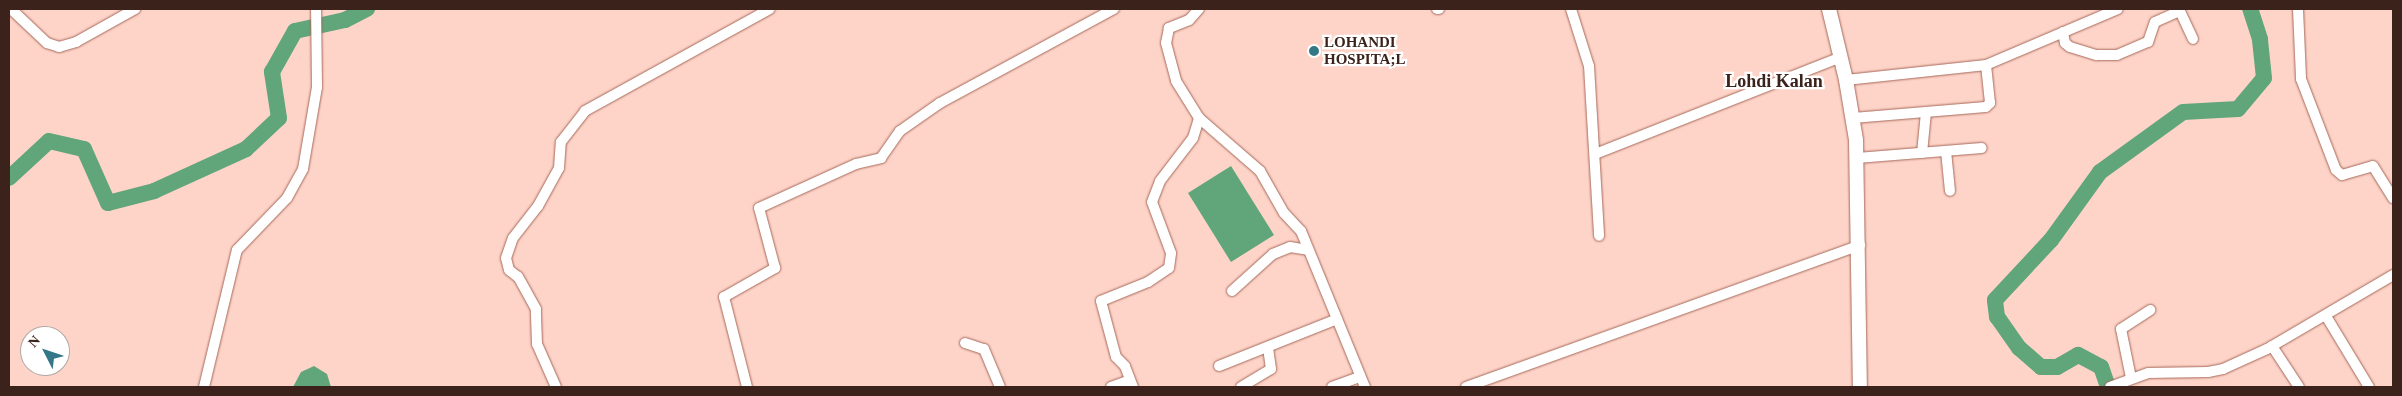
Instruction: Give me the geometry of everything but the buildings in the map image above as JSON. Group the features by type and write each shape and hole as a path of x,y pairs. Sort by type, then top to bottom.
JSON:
{"street":[{"path":"10,9 47,43 59,47 76,42 135,9"},
{"path":"204,387 237,250 287,198 303,169 314,116 318,55 316,9"},
{"path":"556,387 537,344 536,309 518,277 509,270 506,258 513,238 538,206 560,168 561,142 585,111 770,9"},
{"path":"747,387 724,297 775,268 759,208 856,164 881,158 900,131 940,104 1114,9"},
{"path":"1199,9 1189,20 1169,28 1166,43 1176,82 1200,118 1260,171 1284,213 1301,231 1365,387"},
{"path":"1571,9 1589,66 1599,236"},
{"path":"1829,9 1846,80 1853,118 1857,158 1860,245 1860,387"},
{"path":"1846,80 1986,65 2063,32 2095,13 2118,9"},
{"path":"2298,9 2301,79 2336,170 2342,175 2373,166 2393,198"},
{"path":"2063,32 2068,46 2098,55 2117,55 2148,42 2155,22 2179,10 2193,39"},
{"path":"1595,154 1841,57"},
{"path":"1853,118 1988,107 1986,65"},
{"path":"1922,153 1926,112"},
{"path":"1111,387 1132,384 1125,366 1116,358 1101,301 1148,282 1169,268 1171,253 1152,202 1160,181 1193,138 1200,118"},
{"path":"1857,158 1982,148"},
{"path":"1946,151 1950,191"},
{"path":"1466,387 1860,245"},
{"path":"1232,290 1273,254 1290,247 1308,250"},
{"path":"2112,385 2131,378 2159,372 2215,372 2272,346 2393,275"},
{"path":"2131,378 2121,329 2150,310"},
{"path":"2326,316 2369,387"},
{"path":"1219,366 1336,319"},
{"path":"965,343 984,349 1000,387"},
{"path":"2272,346 2299,387"},
{"path":"1241,387 1271,369 1268,347"},
{"path":"1332,387 1360,377"}],"shaded area":[{"path":"1231,166 1274,235 1231,262 1188,193"},
{"path":"314,366 327,374 331,387 293,387 301,372"}],"waterway":[{"path":"9,178 49,141 84,149 108,203 154,191 246,149 279,118 272,72 295,31 345,20 367,9"},
{"path":"2108,387 2101,367 2078,355 2057,367 2041,367 2019,348 1997,317 1995,300 2051,240 2100,172 2183,112 2238,109 2264,78 2260,39 2250,9"}],"place":[{"name":"LOHANDI HOSPITA;L","path":"1314,51"}],"district":[{"name":"Lohdi Kalan","path":"1774,81"}]}
